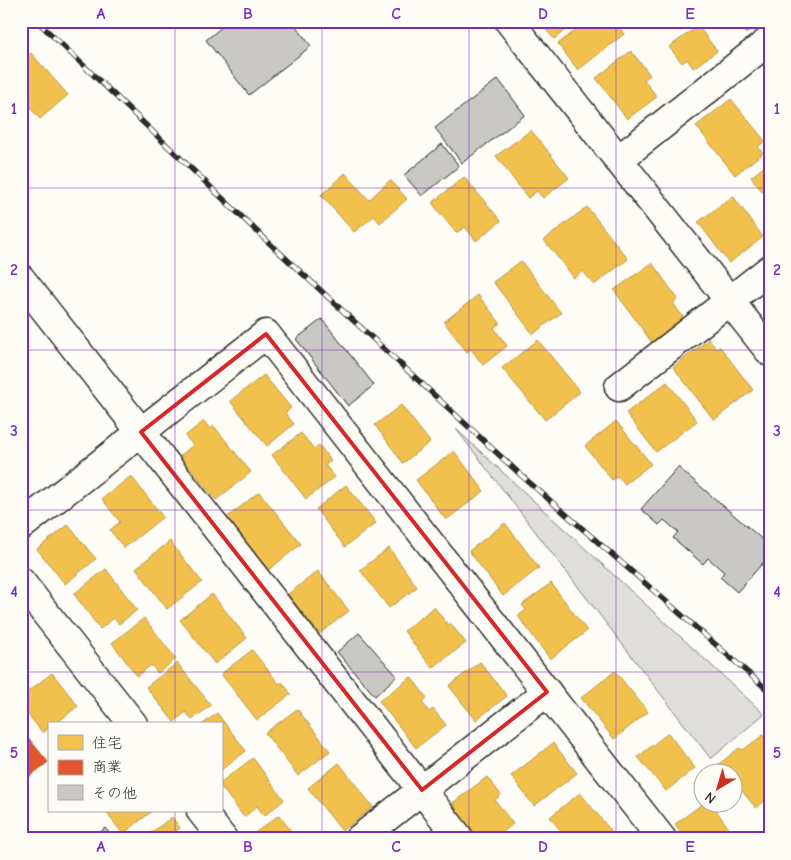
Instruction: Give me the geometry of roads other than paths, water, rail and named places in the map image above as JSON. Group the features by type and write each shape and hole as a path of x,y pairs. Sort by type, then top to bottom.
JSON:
{"street":[{"path":"508,21 770,352"},
{"path":"618,160 770,40"},
{"path":"619,387 770,269"},
{"path":"21,279 460,839"},
{"path":"21,526 266,334 662,839"},
{"path":"21,582 130,722"},
{"path":"359,839 547,692"},
{"path":"202,812 223,839"}],"railway":[{"path":"37,21 266,240 522,476 770,692"}]}
